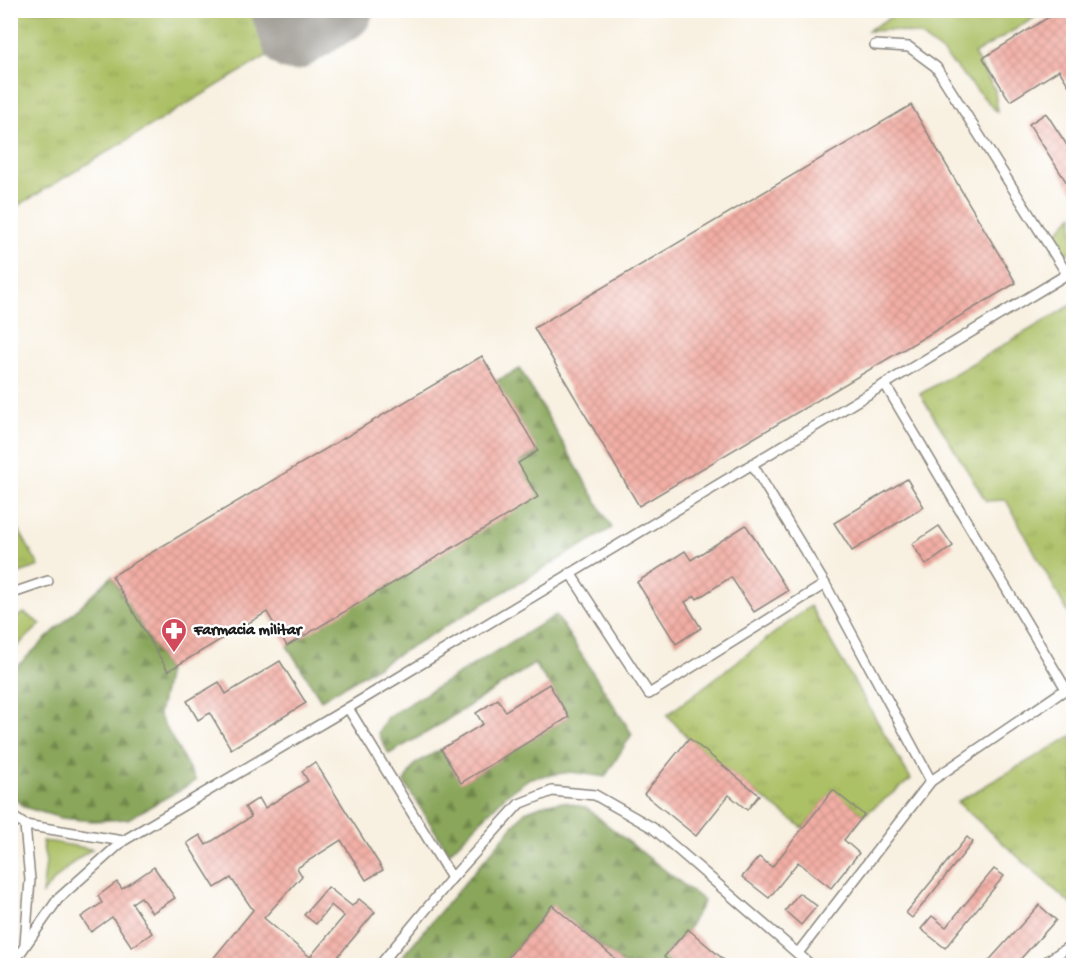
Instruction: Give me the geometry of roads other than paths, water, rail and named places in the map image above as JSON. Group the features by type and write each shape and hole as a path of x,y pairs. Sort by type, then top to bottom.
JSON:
{"lane":[{"path":"10,966 58,898 123,841 348,708 1070,272 936,67 909,47 875,45"},
{"path":"798,953 931,781 1066,689 885,384"},
{"path":"752,464 825,584 931,781"},
{"path":"570,573 649,694 825,584"},
{"path":"10,594 48,581"},
{"path":"348,708 452,878"},
{"path":"379,966 452,878 519,804 552,791 595,795 653,828 812,966"},
{"path":"10,815 25,825 123,841"},
{"path":"24,946 30,880 25,825"},
{"path":"1040,966 1074,943"}],"place":[{"name":"Farmacia militar","path":"174,654"}]}
